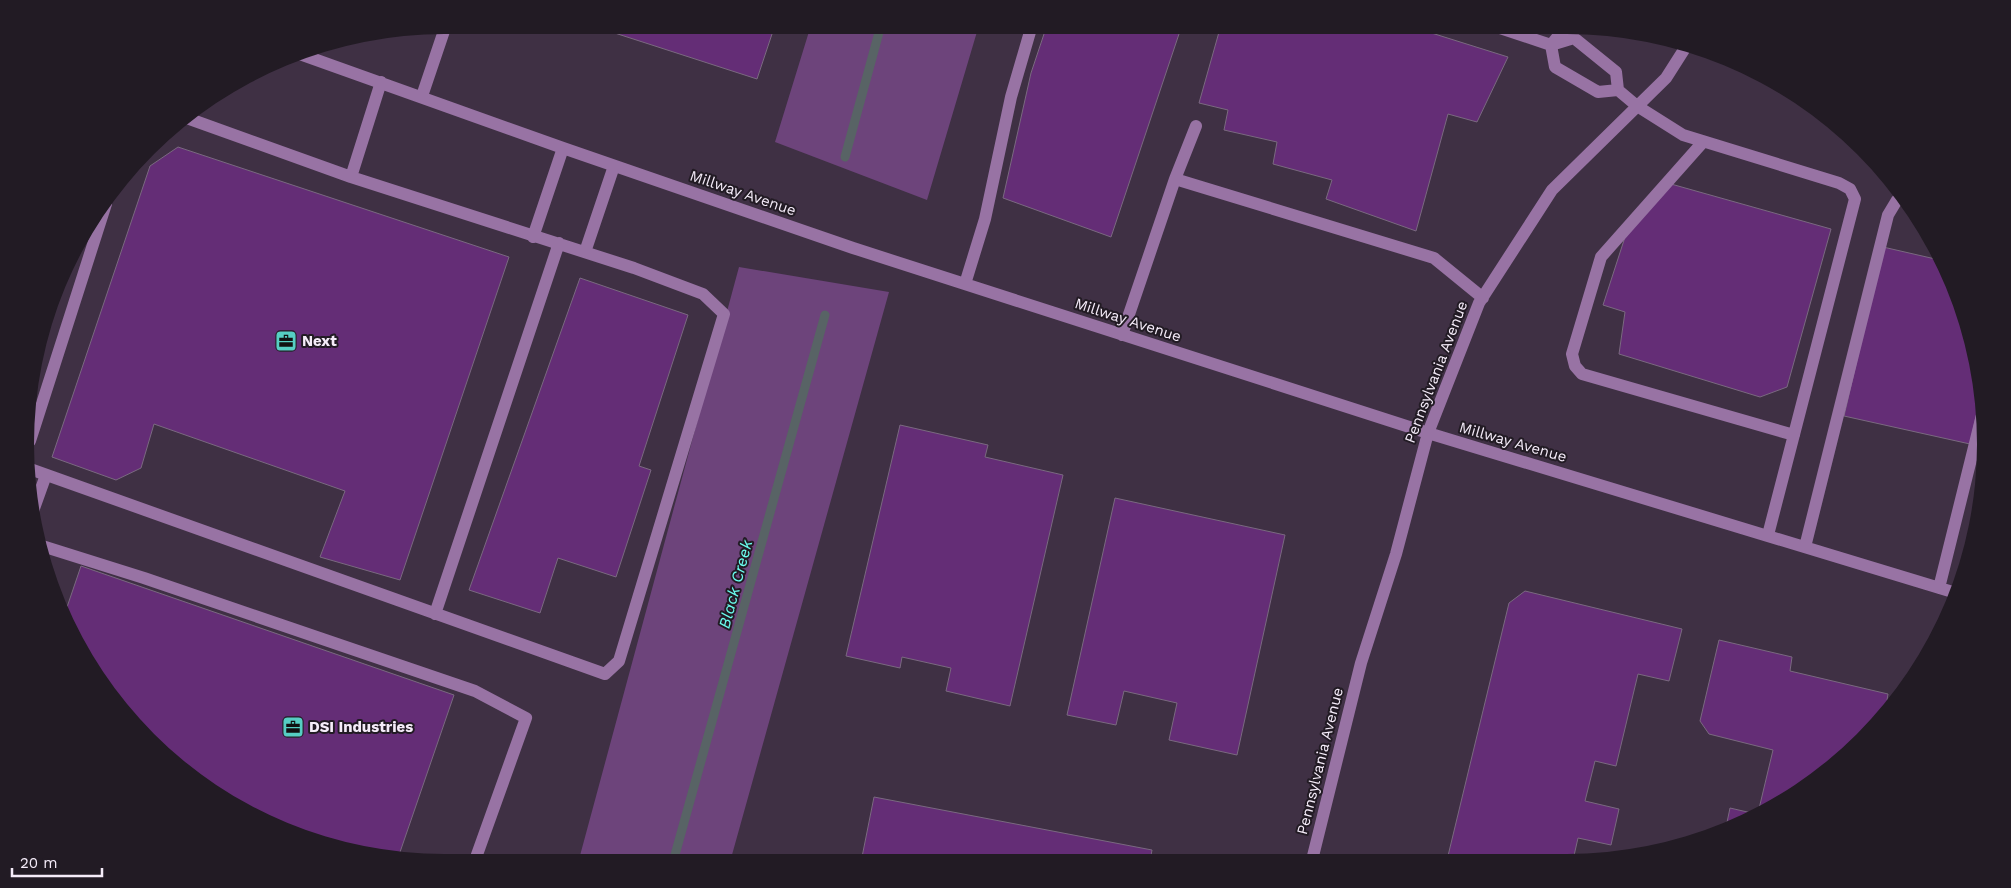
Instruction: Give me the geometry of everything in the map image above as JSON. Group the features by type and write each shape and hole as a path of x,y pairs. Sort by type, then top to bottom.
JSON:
{"street":[{"path":"422,96 443,34"},
{"path":"965,284 986,219 1011,98 1029,34"},
{"path":"1518,34 1551,45 1574,38 1616,72 1618,90 1637,106 1682,136 1839,183 1850,189 1855,199 1768,535"},
{"path":"1560,34 1551,45 1555,67 1598,92 1618,90"},
{"name":"Pennsylvania Avenue","path":"1313,854 1361,663 1396,554 1428,433 1483,298 1552,190 1666,78 1683,51"},
{"name":"Millway Avenue","path":"309,57 614,166 965,284 1428,433 1949,592"},
{"path":"351,177 381,82"},
{"path":"35,471 605,674 619,661 724,314 703,294 559,243 533,237 351,177 193,120"},
{"path":"1122,335 1175,179 1196,126"},
{"path":"1704,142 1602,257 1572,354 1575,366 1582,374 1794,435"},
{"path":"533,237 563,148"},
{"path":"585,252 614,166"},
{"path":"1175,179 1434,258 1483,298"},
{"path":"1805,547 1888,215 1897,200"},
{"path":"35,427 101,219"},
{"path":"435,614 559,243"},
{"path":"1939,588 1977,436"},
{"path":"37,499 46,475"},
{"path":"47,547 475,691 526,718 477,854"}],"shaded area":[{"path":"808,34 976,34 927,200 775,142"},
{"path":"739,267 889,292 732,854 580,854"}],"building":[{"path":"618,34 772,34 757,79"},
{"path":"1044,34 1179,34 1111,237 1003,198 1031,73"},
{"path":"1218,34 1435,34 1508,57 1477,122 1448,114 1416,231 1326,199 1332,180 1273,164 1277,142 1224,130 1228,110 1199,103"},
{"name":"Next","path":"178,147 509,257 400,580 320,557 345,491 154,424 141,468 116,480 52,457 150,166"},
{"path":"1671,184 1831,229 1787,387 1760,397 1619,354 1625,312 1603,305 1626,234"},
{"path":"1883,247 1932,258 1955,312 1969,364 1974,390 1976,417 1970,444 1844,416"},
{"path":"580,278 688,315 639,466 651,470 616,577 558,558 540,613 469,590"},
{"path":"900,425 988,445 985,457 1063,475 1010,706 946,691 951,668 902,657 900,668 846,656"},
{"path":"1115,498 1285,535 1237,755 1169,740 1177,703 1124,691 1116,725 1067,715"},
{"name":"DSI Industries","path":"81,566 454,695 400,852 338,840 287,823 239,799 194,769 154,734 119,694 89,649 67,606"},
{"path":"1525,591 1682,629 1669,681 1638,674 1616,766 1595,761 1585,801 1619,809 1611,845 1578,838 1574,854 1448,854 1509,603"},
{"path":"1719,640 1792,657 1790,671 1888,694 1887,700 1875,714 1837,752 1795,785 1760,806 1773,750 1709,734 1700,721"},
{"path":"874,797 1152,850 1151,854 863,854"},
{"path":"1730,808 1748,812 1727,822"}],"waterway":[{"name":"Black Creek","path":"845,157 879,34"},
{"name":"Black Creek","path":"675,854 825,315"}],"place":[{"name":"Next","path":"286,341"},
{"name":"DSI Industries","path":"293,727"}]}
